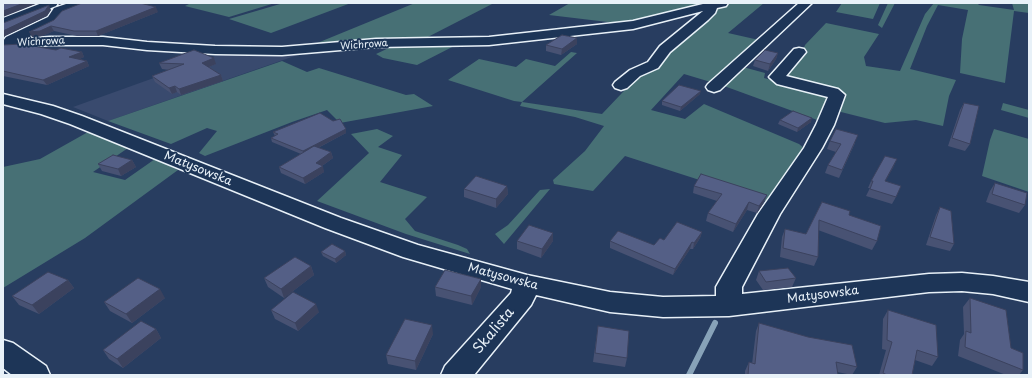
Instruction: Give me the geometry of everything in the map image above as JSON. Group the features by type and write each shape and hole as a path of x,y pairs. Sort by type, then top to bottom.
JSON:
{"street":[{"path":"3,23 52,3"},
{"path":"3,44 52,20 58,11 80,3"},
{"path":"714,87 806,3"},
{"path":"621,85 635,73 653,65 665,49 704,17 716,5"},
{"name":"Wichrowa","path":"3,44 50,41 103,41 147,46 208,50 282,51 376,43 489,41 633,26 716,5"},
{"path":"729,306 729,287 770,214 813,148 825,125 837,95 832,92 783,81 777,77 799,52"},
{"name":"Matysowska","path":"3,99 47,110 76,120 371,237 411,251 527,284 610,302 635,306 729,306 929,283 962,282 993,285 1029,292"},
{"name":"Skalista","path":"456,375 522,298 527,284"},
{"path":"3,352 35,375"}],"shaded area":[{"path":"309,51 108,121 73,107 226,52"}],"green space":[{"path":"187,3 275,3 229,17 185,6 189,4"},
{"path":"277,3 351,3 271,33 229,19 280,4"},
{"path":"415,3 494,3 420,41 305,48"},
{"path":"570,3 715,3 655,18 616,23 549,15"},
{"path":"728,3 764,3 728,33 759,40 714,83 684,74 651,110 685,119 704,104 799,144 804,148 771,203 625,156 593,191 554,184 553,180 585,151 604,126 575,117 520,106 522,102 602,114 640,74 662,59 715,7"},
{"path":"842,3 880,3 873,19 836,12"},
{"path":"888,3 895,3 882,28 878,25"},
{"path":"934,3 977,3 979,5 1014,10 1012,3 1029,3 1029,13 1014,11 1005,83 960,73 962,39 968,10 938,5 927,26 910,69 956,80 949,96 943,126 916,120 885,123 841,112 837,107 844,96 784,78 803,51 805,45 826,23 879,34 864,57 866,66 900,71 925,14"},
{"path":"458,44 417,65 383,58 376,54 395,45"},
{"path":"571,52 577,53 522,102 514,101 448,80 479,59 516,67 526,59 555,66"},
{"path":"282,61 307,72 319,68 406,95 414,94 433,106 340,123 327,110 205,156 199,153 217,131 207,128 171,144 108,121"},
{"path":"743,67 765,73 764,78 833,97 820,121 724,86"},
{"path":"1003,103 1029,110 1029,118 1001,110"},
{"path":"377,129 393,136 378,147 402,155 380,182 427,197 405,219 415,231 458,245 467,249 470,254 406,234 317,201 369,153 351,134"},
{"path":"994,129 1029,139 1029,192 982,176"},
{"path":"88,132 128,148 93,172 125,180 155,159 178,170 85,238 3,288 3,167 40,159"},
{"path":"550,189 504,244 495,234 508,225 540,190"}],"building":[{"path":"3,3 24,3 3,11"},
{"path":"82,3 140,3 156,7 96,31 74,31 51,26 40,31 29,32 54,20 62,11"},
{"path":"49,5 45,11 3,31 3,23"},
{"path":"562,35 577,38 562,49 546,45"},
{"path":"21,44 56,50 61,48 82,52 69,57 87,61 43,80 3,71 3,45"},
{"path":"194,50 214,58 202,63 221,75 179,89 175,86 169,88 152,76 184,64 159,63"},
{"path":"765,50 778,53 770,64 755,60"},
{"path":"679,85 701,91 681,107 662,101"},
{"path":"964,103 979,106 970,144 952,138"},
{"path":"793,111 812,118 798,128 780,120"},
{"path":"320,113 333,121 340,119 346,129 303,151 271,138 278,134 273,132"},
{"path":"836,129 858,135 842,170 828,165 841,144 830,141"},
{"path":"314,146 331,152 316,163 323,166 303,178 279,167"},
{"path":"113,155 132,160 118,169 98,164"},
{"path":"885,156 897,159 885,181 901,186 896,197 870,189 873,181 871,181"},
{"path":"701,174 767,195 759,206 749,202 736,224 708,213 722,194 694,186"},
{"path":"476,176 507,186 496,199 464,189"},
{"path":"995,183 1027,193 1025,205 992,194"},
{"path":"822,202 850,211 849,215 881,226 877,241 819,220 818,257 783,248 785,229 806,234"},
{"path":"940,207 951,211 954,244 930,237"},
{"path":"677,222 702,232 694,243 692,242 675,269 610,241 618,231 654,245 660,238 664,240"},
{"path":"529,225 553,233 542,249 517,241"},
{"path":"332,244 345,251 335,259 321,252"},
{"path":"295,257 311,266 281,289 264,278"},
{"path":"788,268 796,278 766,282 759,271"},
{"path":"445,270 481,279 471,296 435,287"},
{"path":"48,272 68,280 32,305 12,296"},
{"path":"138,278 160,289 126,314 104,302"},
{"path":"293,292 316,304 295,323 271,310"},
{"path":"970,298 1006,310 1011,348 1023,353 1023,370 965,347 966,331 971,333"},
{"path":"888,310 936,325 938,357 917,350 912,375 887,375 883,373 892,342 887,340"},
{"path":"405,319 432,325 415,361 386,355"},
{"path":"141,321 156,329 117,359 103,350"},
{"path":"759,323 808,337 852,345 857,367 836,362 838,375 748,375 749,362 755,364"},
{"path":"598,326 629,331 627,358 595,353"}],"waterway":[{"path":"689,375 715,323"}]}
